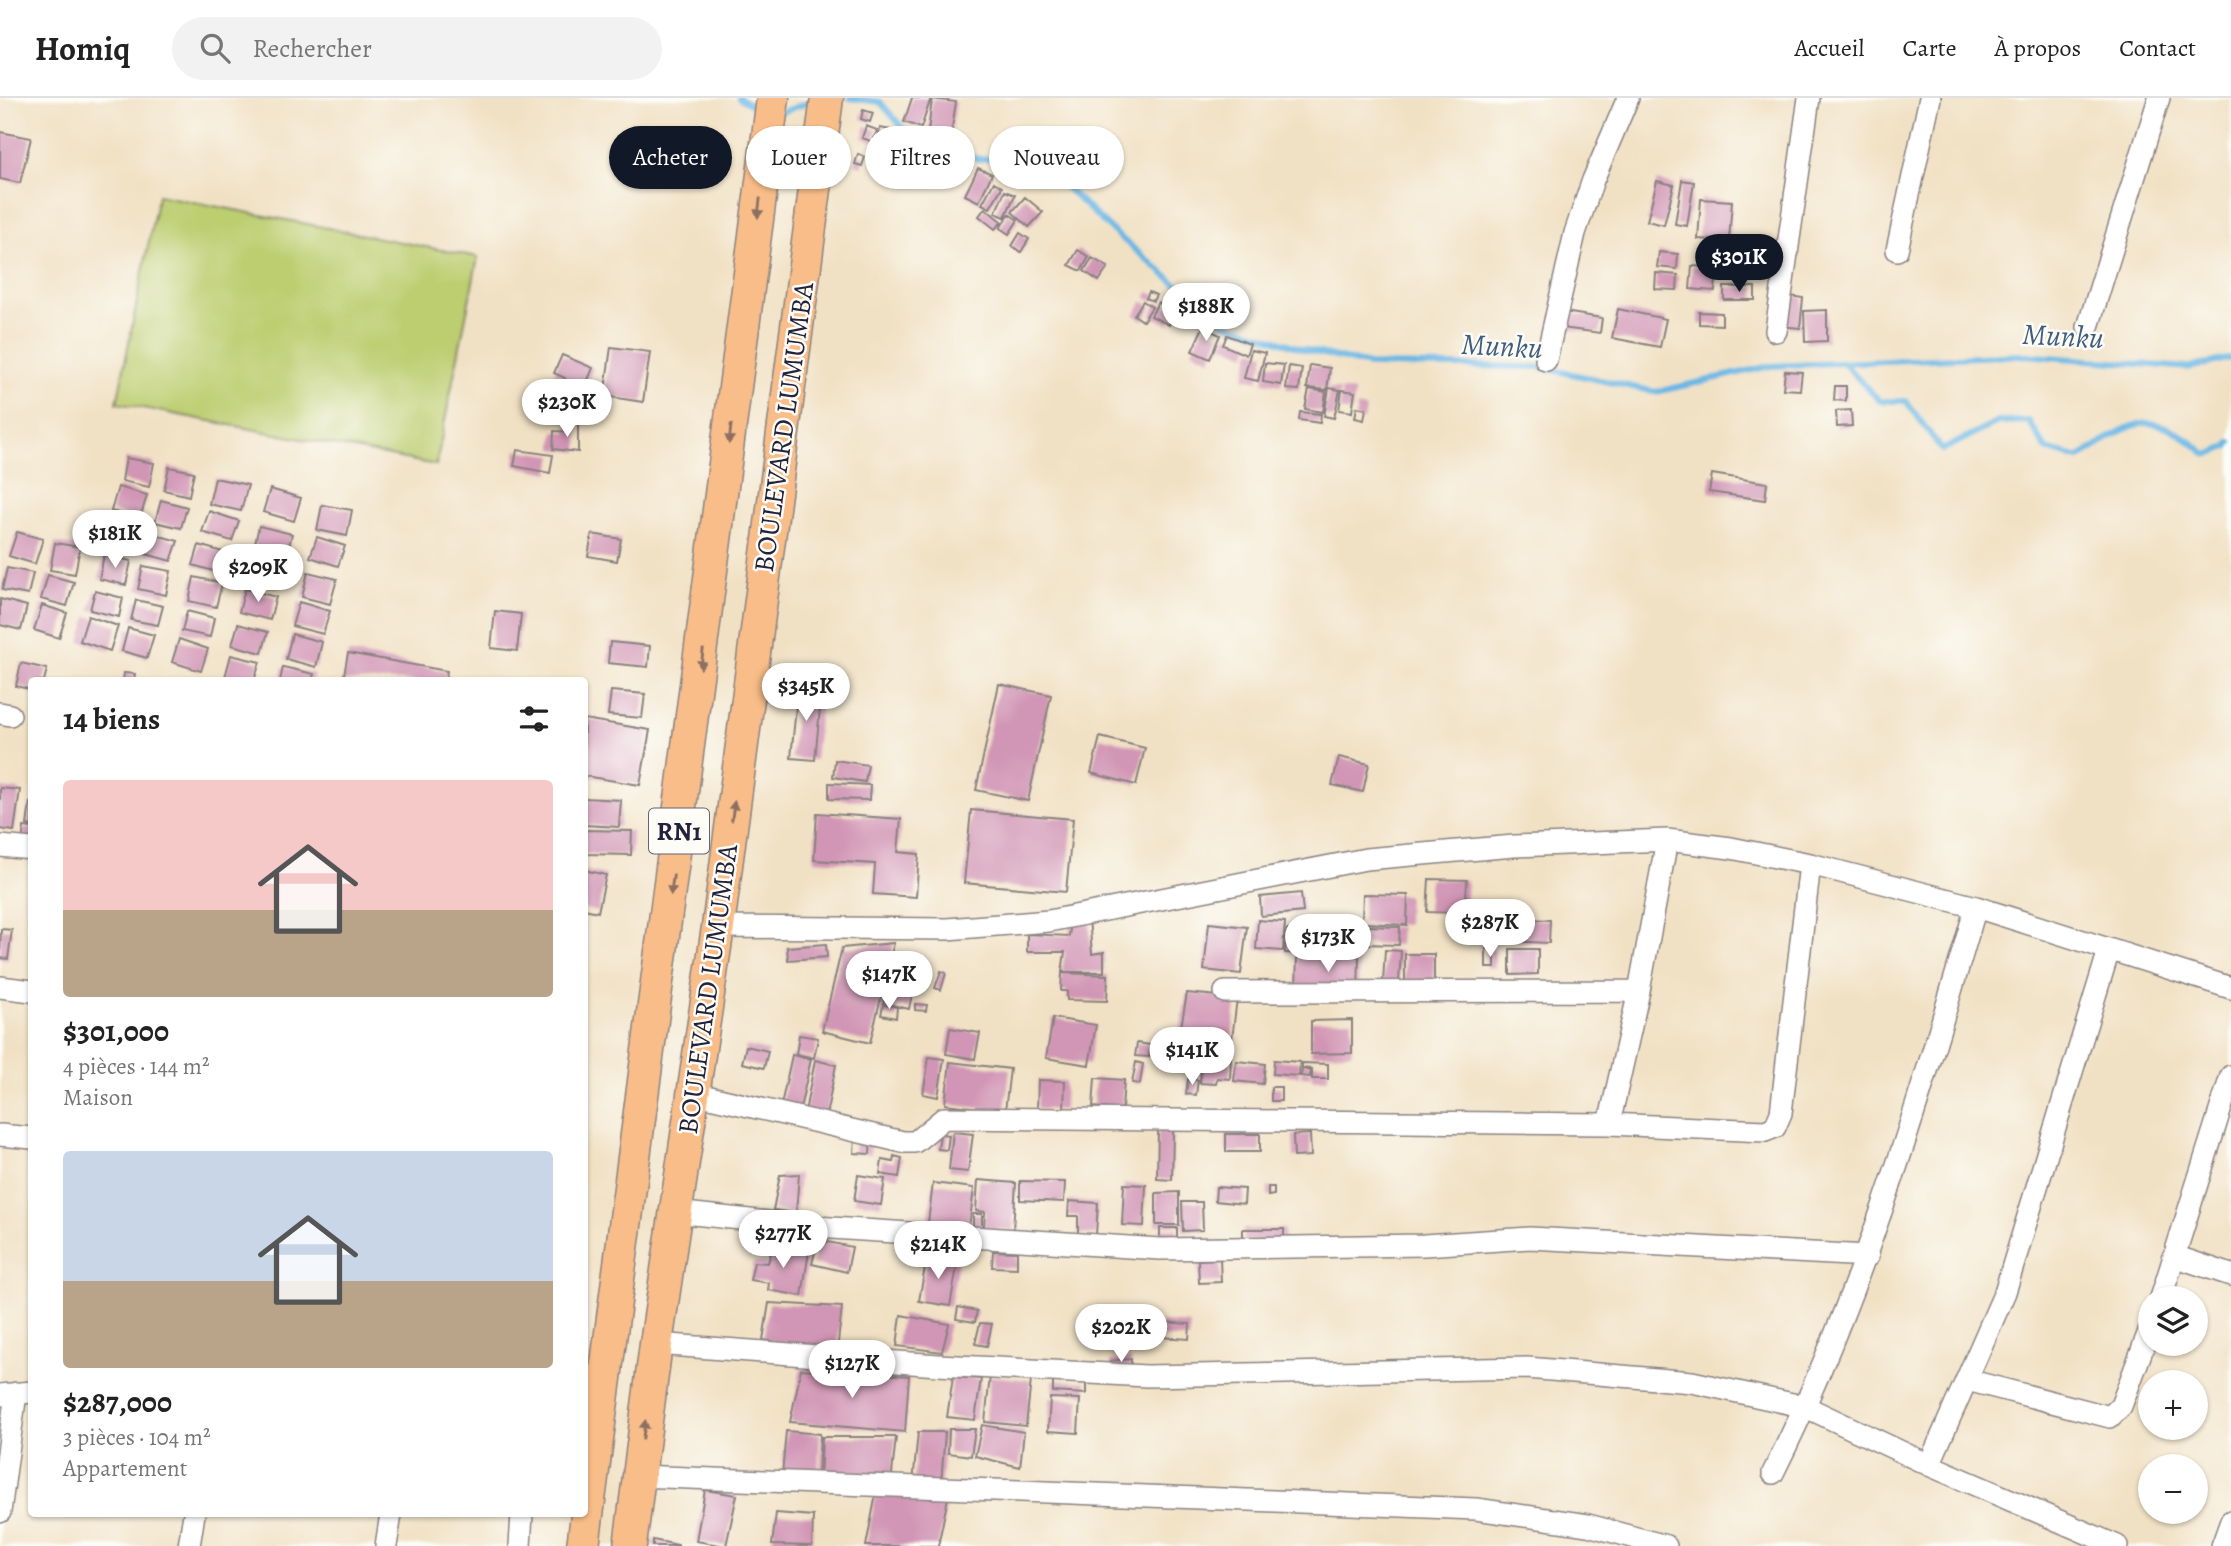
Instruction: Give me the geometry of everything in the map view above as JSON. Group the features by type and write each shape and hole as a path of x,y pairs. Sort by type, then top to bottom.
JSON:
{"highway":[{"name":"BOULEVARD LUMUMBA","path":"588,1508 773,98"},
{"name":"BOULEVARD LUMUMBA","path":"630,1546 656,1343 718,927 827,98"},
{"name":"BOULEVARD LUMUMBA","path":"583,1546 587,1517"}],"street":[{"path":"1546,360 1575,233 1593,180 1628,98"},
{"path":"1776,331 1809,98"},
{"path":"1896,250 1930,98"},
{"path":"2088,327 2159,98"},
{"path":"718,927 947,929 1049,921 1366,859 1514,846 1667,840 1731,848 1810,864 1976,907 2231,988"},
{"path":"1609,1124 1639,991 1667,840"},
{"path":"0,846 28,849"},
{"path":"693,1093 903,1142 915,1142 944,1118 1609,1124 1765,1131 1775,1127 1781,1113 1810,864"},
{"path":"1773,1473 1806,1406 1868,1256 1976,907"},
{"path":"1929,1465 2005,1292 2109,950"},
{"path":"0,987 28,990"},
{"path":"1225,992 1639,991"},
{"path":"2166,1286 2177,1257 2231,1076"},
{"path":"0,1135 28,1138"},
{"path":"675,1212 816,1227 1160,1250 1423,1245 1530,1238 1868,1256"},
{"path":"2177,1257 2231,1275"},
{"path":"656,1343 938,1365 1147,1376 1527,1368 1692,1382 1806,1406 1929,1465 2117,1546"},
{"path":"1967,1380 2110,1416 2121,1406 2140,1356"},
{"path":"0,1512 16,1393"},
{"path":"638,1476 1476,1509 1588,1525 1666,1546"},
{"path":"189,1546 194,1517"},
{"path":"386,1546 391,1517"},
{"path":"520,1546 522,1517"}],"green space":[{"path":"158,195 478,257 436,465 117,403"}],"building":[{"path":"912,98 931,98 922,126 904,122"},
{"path":"932,99 956,102 952,126 929,126"},
{"path":"863,110 873,113 870,122 861,119"},
{"path":"0,132 31,138 20,183 0,179"},
{"path":"858,154 865,157 862,166 855,164"},
{"path":"978,168 989,173 989,180 979,202 965,195 968,189 975,189"},
{"path":"1682,180 1694,182 1687,226 1675,224"},
{"path":"1657,181 1674,185 1664,225 1647,221"},
{"path":"990,189 1001,189 990,208 982,204"},
{"path":"1005,191 1015,195 1005,217 995,213"},
{"path":"1025,197 1043,212 1029,227 1012,212"},
{"path":"1701,199 1732,201 1729,241 1698,239"},
{"path":"985,208 1002,222 995,229 979,216"},
{"path":"1009,214 1018,220 1009,234 1000,228"},
{"path":"1020,233 1029,239 1021,252 1012,246"},
{"path":"1078,250 1089,257 1081,271 1069,265"},
{"path":"1659,252 1678,254 1677,269 1657,267"},
{"path":"1092,258 1108,267 1099,281 1084,271"},
{"path":"1692,266 1717,268 1715,291 1690,289"},
{"path":"1656,273 1678,275 1677,290 1655,289"},
{"path":"1724,287 1755,287 1755,300 1724,300"},
{"path":"1149,292 1156,295 1153,301 1146,298"},
{"path":"1784,295 1803,298 1800,328 1779,326"},
{"path":"1143,301 1152,307 1143,321 1134,315"},
{"path":"1158,302 1176,311 1169,325 1151,316"},
{"path":"1618,309 1666,319 1660,347 1612,338"},
{"path":"1827,310 1827,341 1805,342 1804,311"},
{"path":"1564,312 1602,318 1600,333 1561,328"},
{"path":"1699,312 1722,313 1722,325 1699,324"},
{"path":"1203,327 1220,335 1210,359 1192,351"},
{"path":"1227,335 1250,344 1246,355 1223,345"},
{"path":"611,347 650,352 643,402 604,396"},
{"path":"1251,350 1265,353 1258,381 1244,378"},
{"path":"562,355 593,368 583,392 563,384 565,378 554,373"},
{"path":"1265,363 1284,365 1281,385 1263,382"},
{"path":"1310,365 1330,368 1327,390 1307,388"},
{"path":"1289,366 1302,368 1299,390 1286,389"},
{"path":"1785,371 1802,372 1800,390 1783,389"},
{"path":"1835,386 1846,386 1846,401 1834,400"},
{"path":"1329,388 1340,390 1334,418 1324,416"},
{"path":"1309,389 1326,392 1323,412 1305,409"},
{"path":"1342,390 1355,392 1352,412 1339,410"},
{"path":"572,404 584,405 583,422 571,421"},
{"path":"1357,407 1366,409 1364,420 1355,418"},
{"path":"1851,410 1852,426 1837,427 1836,411"},
{"path":"1300,412 1321,414 1320,423 1299,420"},
{"path":"568,423 578,423 578,452 553,449 554,431 568,432"},
{"path":"517,450 553,455 550,473 514,466"},
{"path":"126,458 154,463 149,487 122,481"},
{"path":"169,467 194,472 189,496 164,490"},
{"path":"1712,474 1767,483 1765,500 1709,492"},
{"path":"215,478 248,485 241,511 209,504"},
{"path":"118,487 147,495 140,519 111,511"},
{"path":"270,489 301,498 294,521 263,512"},
{"path":"161,500 187,507 181,528 155,522"},
{"path":"322,505 352,510 347,536 317,530"},
{"path":"209,511 239,521 232,541 202,532"},
{"path":"259,526 292,534 287,554 254,547"},
{"path":"112,527 137,534 131,553 107,547"},
{"path":"17,532 43,539 35,564 9,556"},
{"path":"153,534 178,541 171,561 146,554"},
{"path":"592,534 621,539 617,561 588,556"},
{"path":"317,537 345,546 338,566 310,557"},
{"path":"55,543 80,547 75,574 50,570"},
{"path":"199,545 229,554 223,574 193,565"},
{"path":"104,555 131,561 126,585 99,579"},
{"path":"254,557 284,566 277,589 247,580"},
{"path":"143,566 171,571 166,595 138,589"},
{"path":"7,568 33,573 28,595 2,590"},
{"path":"308,572 337,579 330,604 302,597"},
{"path":"48,575 74,582 67,606 41,599"},
{"path":"194,577 222,583 216,607 189,601"},
{"path":"245,589 276,597 270,620 239,612"},
{"path":"95,591 123,598 119,617 90,610"},
{"path":"0,599 27,606 21,630 0,625"},
{"path":"136,600 163,606 158,625 131,620"},
{"path":"299,602 330,611 323,634 292,626"},
{"path":"42,605 67,613 59,638 34,630"},
{"path":"187,611 214,618 210,637 182,631"},
{"path":"495,611 521,614 517,651 491,648"},
{"path":"88,616 118,626 110,651 80,641"},
{"path":"238,624 268,632 262,653 232,645"},
{"path":"128,628 154,635 147,658 122,651"},
{"path":"292,634 322,642 316,667 286,659"},
{"path":"179,639 208,649 201,671 172,662"},
{"path":"610,642 650,646 648,667 608,663"},
{"path":"348,653 447,671 446,677 344,677"},
{"path":"231,655 260,662 255,677 225,677"},
{"path":"21,663 47,669 45,677 28,677 28,689 16,686"},
{"path":"283,667 314,674 313,677 281,677"},
{"path":"124,673 135,674 135,677 124,677"},
{"path":"999,684 1051,695 1028,801 976,790"},
{"path":"798,686 822,688 815,760 791,758"},
{"path":"611,691 645,694 642,718 608,715"},
{"path":"588,720 650,730 640,785 588,777"},
{"path":"1100,737 1145,748 1136,785 1091,773"},
{"path":"1339,757 1369,764 1363,792 1332,785"},
{"path":"835,760 868,765 865,782 833,777"},
{"path":"829,783 870,785 869,800 829,799"},
{"path":"0,788 20,790 14,831 0,829"},
{"path":"588,798 621,800 619,827 588,825"},
{"path":"971,810 1073,819 1066,892 964,883"},
{"path":"817,813 901,819 898,852 919,854 916,897 873,894 875,864 814,860"},
{"path":"24,827 28,828 28,843 22,842"},
{"path":"588,830 632,831 631,855 588,854"},
{"path":"588,871 606,875 598,912 588,910"},
{"path":"1429,879 1467,880 1465,913 1427,912"},
{"path":"1301,893 1303,912 1261,916 1260,897"},
{"path":"1363,894 1408,895 1407,925 1362,923"},
{"path":"1089,918 1092,954 1104,952 1104,972 1062,972 1065,952 1027,952 1027,934 1069,936 1071,923"},
{"path":"1508,918 1550,920 1549,943 1507,941"},
{"path":"1258,920 1285,922 1283,951 1256,949"},
{"path":"1209,923 1247,927 1241,974 1204,970"},
{"path":"1364,926 1400,927 1399,945 1363,944"},
{"path":"1,929 12,930 8,959 0,958"},
{"path":"1287,930 1298,930 1297,953 1285,953"},
{"path":"894,943 870,1043 822,1031 842,948"},
{"path":"826,944 827,957 788,960 787,947"},
{"path":"1486,949 1495,949 1495,968 1486,968"},
{"path":"1510,949 1538,949 1538,974 1510,975"},
{"path":"1385,950 1401,951 1398,998 1382,998"},
{"path":"1297,954 1359,956 1358,994 1296,991"},
{"path":"1405,954 1434,954 1434,996 1405,996"},
{"path":"893,959 913,963 909,982 914,984 909,1009 883,1003"},
{"path":"941,971 946,973 941,990 935,988"},
{"path":"1062,973 1108,975 1107,1001 1067,1000 1067,991 1061,991"},
{"path":"1187,993 1237,998 1230,1056 1177,1050"},
{"path":"915,1004 927,1005 926,1011 915,1010"},
{"path":"883,1005 897,1007 896,1018 881,1015"},
{"path":"1053,1018 1096,1025 1089,1065 1046,1058"},
{"path":"1352,1020 1352,1053 1311,1054 1311,1021"},
{"path":"950,1028 980,1033 975,1059 946,1054"},
{"path":"799,1035 818,1038 814,1058 796,1054"},
{"path":"1137,1043 1151,1045 1149,1057 1135,1056"},
{"path":"746,1046 768,1051 764,1068 742,1063"},
{"path":"792,1055 811,1059 800,1109 781,1105"},
{"path":"1202,1056 1231,1057 1230,1079 1217,1078 1216,1084 1200,1083"},
{"path":"929,1057 944,1059 938,1097 923,1094"},
{"path":"815,1060 836,1065 826,1116 805,1112"},
{"path":"1274,1060 1300,1062 1299,1076 1273,1074"},
{"path":"1236,1061 1265,1064 1263,1084 1234,1081"},
{"path":"950,1062 1010,1069 1005,1111 945,1104"},
{"path":"1136,1062 1143,1064 1140,1084 1132,1083"},
{"path":"1302,1063 1328,1064 1328,1079 1312,1079 1312,1069 1302,1068"},
{"path":"1302,1069 1311,1071 1310,1077 1301,1076"},
{"path":"1095,1078 1124,1080 1122,1110 1093,1107"},
{"path":"1188,1079 1198,1080 1196,1095 1186,1094"},
{"path":"1038,1080 1065,1081 1064,1110 1037,1109"},
{"path":"1271,1087 1281,1087 1281,1101 1271,1101"},
{"path":"1158,1130 1173,1131 1172,1180 1157,1179"},
{"path":"953,1132 973,1134 968,1172 949,1170"},
{"path":"940,1134 949,1135 947,1150 938,1149"},
{"path":"1226,1134 1260,1134 1260,1152 1226,1152"},
{"path":"1310,1134 1311,1156 1294,1157 1293,1135"},
{"path":"855,1136 871,1137 870,1154 854,1153"},
{"path":"894,1156 902,1158 899,1177 880,1174 882,1160 893,1162"},
{"path":"799,1174 796,1213 773,1210 780,1175"},
{"path":"858,1175 885,1179 881,1205 854,1201"},
{"path":"978,1180 1016,1183 1013,1230 984,1228 985,1212 976,1211"},
{"path":"1020,1181 1065,1182 1064,1202 1020,1200"},
{"path":"933,1183 974,1188 969,1228 928,1223"},
{"path":"1124,1184 1146,1185 1144,1226 1122,1225"},
{"path":"1216,1187 1245,1189 1244,1204 1215,1201"},
{"path":"1268,1187 1274,1187 1274,1195 1268,1196"},
{"path":"1179,1192 1179,1225 1156,1225 1156,1193"},
{"path":"1069,1201 1098,1203 1096,1235 1078,1234 1078,1216 1068,1216"},
{"path":"1182,1202 1202,1202 1203,1230 1183,1231"},
{"path":"973,1214 982,1214 982,1231 973,1231"},
{"path":"1160,1228 1177,1228 1177,1242 1160,1242"},
{"path":"1243,1229 1284,1229 1284,1241 1243,1241"},
{"path":"818,1240 852,1247 847,1272 812,1264"},
{"path":"774,1242 809,1251 802,1296 768,1290 769,1283 750,1280 754,1262 768,1263"},
{"path":"993,1251 1017,1252 1017,1268 992,1267"},
{"path":"927,1256 958,1261 950,1306 919,1301"},
{"path":"1220,1259 1221,1282 1199,1283 1198,1260"},
{"path":"769,1303 842,1307 837,1351 763,1340"},
{"path":"958,1307 977,1311 975,1322 956,1319"},
{"path":"1100,1313 1112,1313 1112,1325 1100,1325"},
{"path":"901,1315 949,1324 942,1352 897,1346"},
{"path":"1161,1322 1190,1324 1189,1339 1160,1337"},
{"path":"980,1323 992,1324 987,1346 975,1344"},
{"path":"1131,1359 1131,1367 1110,1368 1110,1361"},
{"path":"801,1369 909,1376 905,1432 790,1422"},
{"path":"990,1376 1031,1380 1026,1426 985,1422"},
{"path":"953,1377 981,1379 975,1420 947,1417"},
{"path":"1053,1380 1086,1382 1086,1394 1053,1392"},
{"path":"1050,1398 1080,1399 1078,1433 1048,1431"},
{"path":"982,1425 1024,1432 1020,1467 975,1456"},
{"path":"949,1429 975,1429 971,1456 948,1453"},
{"path":"786,1431 820,1434 818,1477 782,1475"},
{"path":"918,1432 945,1432 941,1484 913,1483"},
{"path":"822,1437 896,1437 891,1483 820,1481"},
{"path":"705,1490 737,1495 726,1546 696,1541"},
{"path":"876,1494 948,1498 938,1546 866,1546"},
{"path":"776,1513 813,1516 812,1546 772,1545"},
{"path":"653,1540 678,1545 678,1546 653,1546"}],"waterway":[{"name":"Munku","path":"739,98 762,111"},
{"name":"Munku","path":"850,98 880,102 903,128 978,159 1033,157 1115,233 1222,322 1303,349 1369,365 1539,367 1656,392 1770,366 2024,355 2189,368 2231,358"},
{"name":"Munku","path":"782,112 818,99"},
{"path":"1843,363 1880,401 1906,401 1942,450 1998,422 2029,421 2046,449 2079,458 2115,434 2143,424 2157,424 2171,429 2207,455 2228,447 2231,442"}]}
